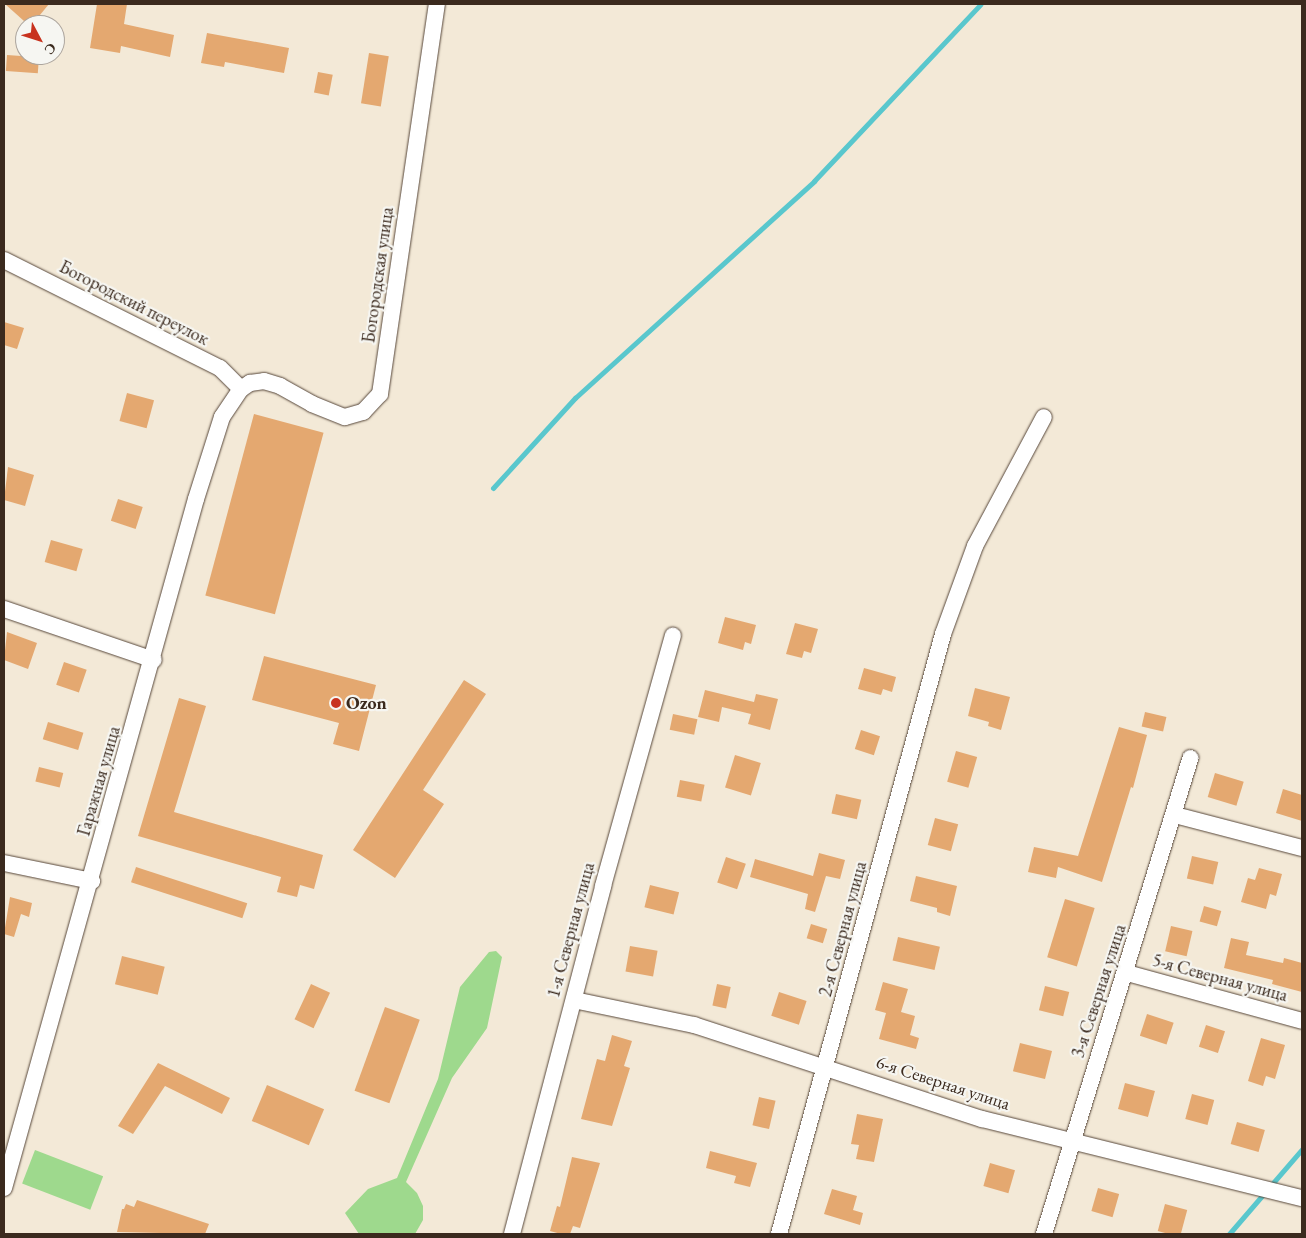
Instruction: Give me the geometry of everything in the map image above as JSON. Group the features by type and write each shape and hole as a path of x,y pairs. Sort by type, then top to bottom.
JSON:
{"street":[{"name":"Богородская улица","path":"240,389 250,383 264,381 345,417 363,412 380,394 437,4"},
{"name":"Богородский переулок","path":"4,260 220,368 240,389"},
{"name":"Гаражная улица","path":"5,1179 92,881 215,435 240,389"},
{"name":"2-я Северная улица","path":"780,1234 943,634 976,546 1044,417"},
{"path":"4,609 154,660"},
{"name":"1-я Северная улица","path":"512,1234 673,636"},
{"name":"3-я Северная улица","path":"1044,1234 1071,1142 1175,815 1190,758"},
{"path":"1175,815 1302,848"},
{"path":"4,863 92,881"},
{"name":"5-я Северная улица","path":"1126,973 1302,1021"},
{"name":"6-я Северная улица","path":"574,1000 694,1025 826,1066 982,1119 1302,1198"}],"green space":[{"path":"496,951 502,957 487,1028 452,1078 406,1182 417,1193 423,1206 423,1220 415,1234 359,1234 345,1213 368,1189 397,1178 438,1079 460,987 489,952"},
{"path":"35,1150 103,1176 90,1210 22,1184"}],"building":[{"path":"5,4 49,4 40,15 17,15"},
{"path":"97,4 127,4 124,24 174,35 170,57 121,46 120,53 90,48"},
{"path":"207,33 289,48 284,73 225,62 224,67 201,63"},
{"path":"369,53 389,56 381,107 361,103"},
{"path":"7,55 15,56 15,65 38,65 38,73 6,71"},
{"path":"318,72 333,75 329,95 314,93"},
{"path":"4,322 24,328 17,349 4,345"},
{"path":"127,393 154,400 147,428 119,421"},
{"path":"254,414 324,433 275,614 205,596"},
{"path":"8,467 34,475 25,506 4,500"},
{"path":"118,499 143,507 136,529 111,521"},
{"path":"51,540 83,549 76,571 45,562"},
{"path":"725,617 756,625 751,644 745,642 743,650 718,643"},
{"path":"795,623 818,629 811,653 804,651 802,658 786,654"},
{"path":"7,632 37,643 28,669 4,660"},
{"path":"264,656 376,685 359,751 333,744 339,723 252,700"},
{"path":"64,662 87,670 79,693 56,685"},
{"path":"864,668 896,677 892,692 883,689 881,695 858,689"},
{"path":"464,680 486,694 423,790 444,804 395,878 353,850"},
{"path":"975,688 1010,697 1001,730 988,726 989,722 968,716"},
{"path":"705,690 754,702 756,694 778,699 770,730 748,724 751,714 722,707 719,722 698,717"},
{"path":"179,698 206,706 174,812 323,855 314,889 300,885 297,897 277,892 281,877 138,836"},
{"path":"1145,712 1166,717 1163,732 1142,727"},
{"path":"673,714 697,719 694,735 670,730"},
{"path":"48,722 83,733 78,750 43,739"},
{"path":"1119,727 1147,735 1133,788 1131,787 1102,882 1058,867 1056,878 1028,872 1034,847 1078,856"},
{"path":"861,730 880,736 874,755 855,749"},
{"path":"956,751 977,757 968,788 947,782"},
{"path":"735,755 761,763 751,795 725,788"},
{"path":"39,767 63,773 60,788 35,782"},
{"path":"1215,773 1244,782 1236,806 1208,797"},
{"path":"680,780 705,785 701,801 677,797"},
{"path":"1283,789 1302,795 1302,821 1276,813"},
{"path":"836,794 861,800 857,819 832,813"},
{"path":"935,818 958,824 951,851 928,845"},
{"path":"819,853 845,860 840,879 826,876 815,912 805,909 808,894 750,877 755,859 813,876"},
{"path":"1192,856 1218,862 1213,884 1187,878"},
{"path":"726,857 746,864 737,889 717,883"},
{"path":"136,867 247,903 242,918 131,882"},
{"path":"1259,868 1282,874 1276,896 1270,894 1266,909 1241,902 1248,878 1255,880"},
{"path":"916,876 957,886 950,916 937,912 937,908 910,901"},
{"path":"650,885 679,892 674,915 644,907"},
{"path":"10,897 32,903 29,917 21,914 14,937 4,934"},
{"path":"1065,899 1095,908 1077,966 1047,957"},
{"path":"1204,906 1221,911 1217,926 1200,921"},
{"path":"811,924 827,929 823,943 807,938"},
{"path":"1171,926 1192,931 1187,956 1165,951"},
{"path":"898,937 940,947 934,970 893,960"},
{"path":"1231,938 1249,942 1246,955 1283,963 1284,958 1302,963 1302,992 1272,984 1273,980 1224,968"},
{"path":"630,946 658,951 653,976 625,972"},
{"path":"122,956 165,967 158,995 115,984"},
{"path":"883,982 908,989 901,1012 915,1016 910,1035 919,1038 916,1049 879,1039 886,1013 875,1010"},
{"path":"311,984 330,993 314,1028 295,1019"},
{"path":"717,984 731,987 726,1008 712,1006"},
{"path":"1045,986 1069,992 1063,1016 1039,1010"},
{"path":"779,992 807,1001 799,1025 771,1016"},
{"path":"385,1007 420,1020 389,1103 355,1091"},
{"path":"1147,1014 1174,1023 1167,1045 1140,1036"},
{"path":"1206,1025 1225,1031 1218,1053 1199,1047"},
{"path":"612,1035 632,1041 624,1066 630,1068 612,1126 581,1119 597,1059 605,1061"},
{"path":"1261,1038 1285,1045 1275,1079 1266,1076 1263,1086 1248,1081"},
{"path":"1020,1043 1052,1051 1045,1079 1013,1071"},
{"path":"158,1063 230,1098 222,1114 165,1086 133,1134 118,1126"},
{"path":"1125,1083 1155,1091 1148,1117 1118,1109"},
{"path":"267,1085 324,1109 309,1145 252,1121"},
{"path":"1192,1094 1214,1100 1207,1125 1185,1119"},
{"path":"759,1097 776,1101 769,1129 752,1125"},
{"path":"857,1114 883,1119 874,1162 856,1159 859,1145 851,1144"},
{"path":"1237,1122 1265,1130 1259,1152 1231,1144"},
{"path":"710,1151 757,1163 750,1187 734,1183 736,1176 706,1168"},
{"path":"572,1157 600,1163 580,1228 573,1226 570,1234 561,1234 550,1231 557,1206 560,1207"},
{"path":"990,1163 1015,1170 1008,1193 983,1186"},
{"path":"1098,1188 1119,1194 1113,1217 1091,1211"},
{"path":"832,1189 857,1196 853,1210 863,1213 860,1225 824,1214"},
{"path":"137,1200 209,1224 205,1234 117,1232 122,1209 124,1209 126,1204 134,1207"},
{"path":"1165,1204 1187,1210 1181,1234 1169,1234 1158,1231"}],"waterway":[{"path":"493,488 575,398 814,181 981,4"},
{"path":"1229,1234 1302,1149"}],"place":[{"name":"Ozon","path":"336,703"}]}
